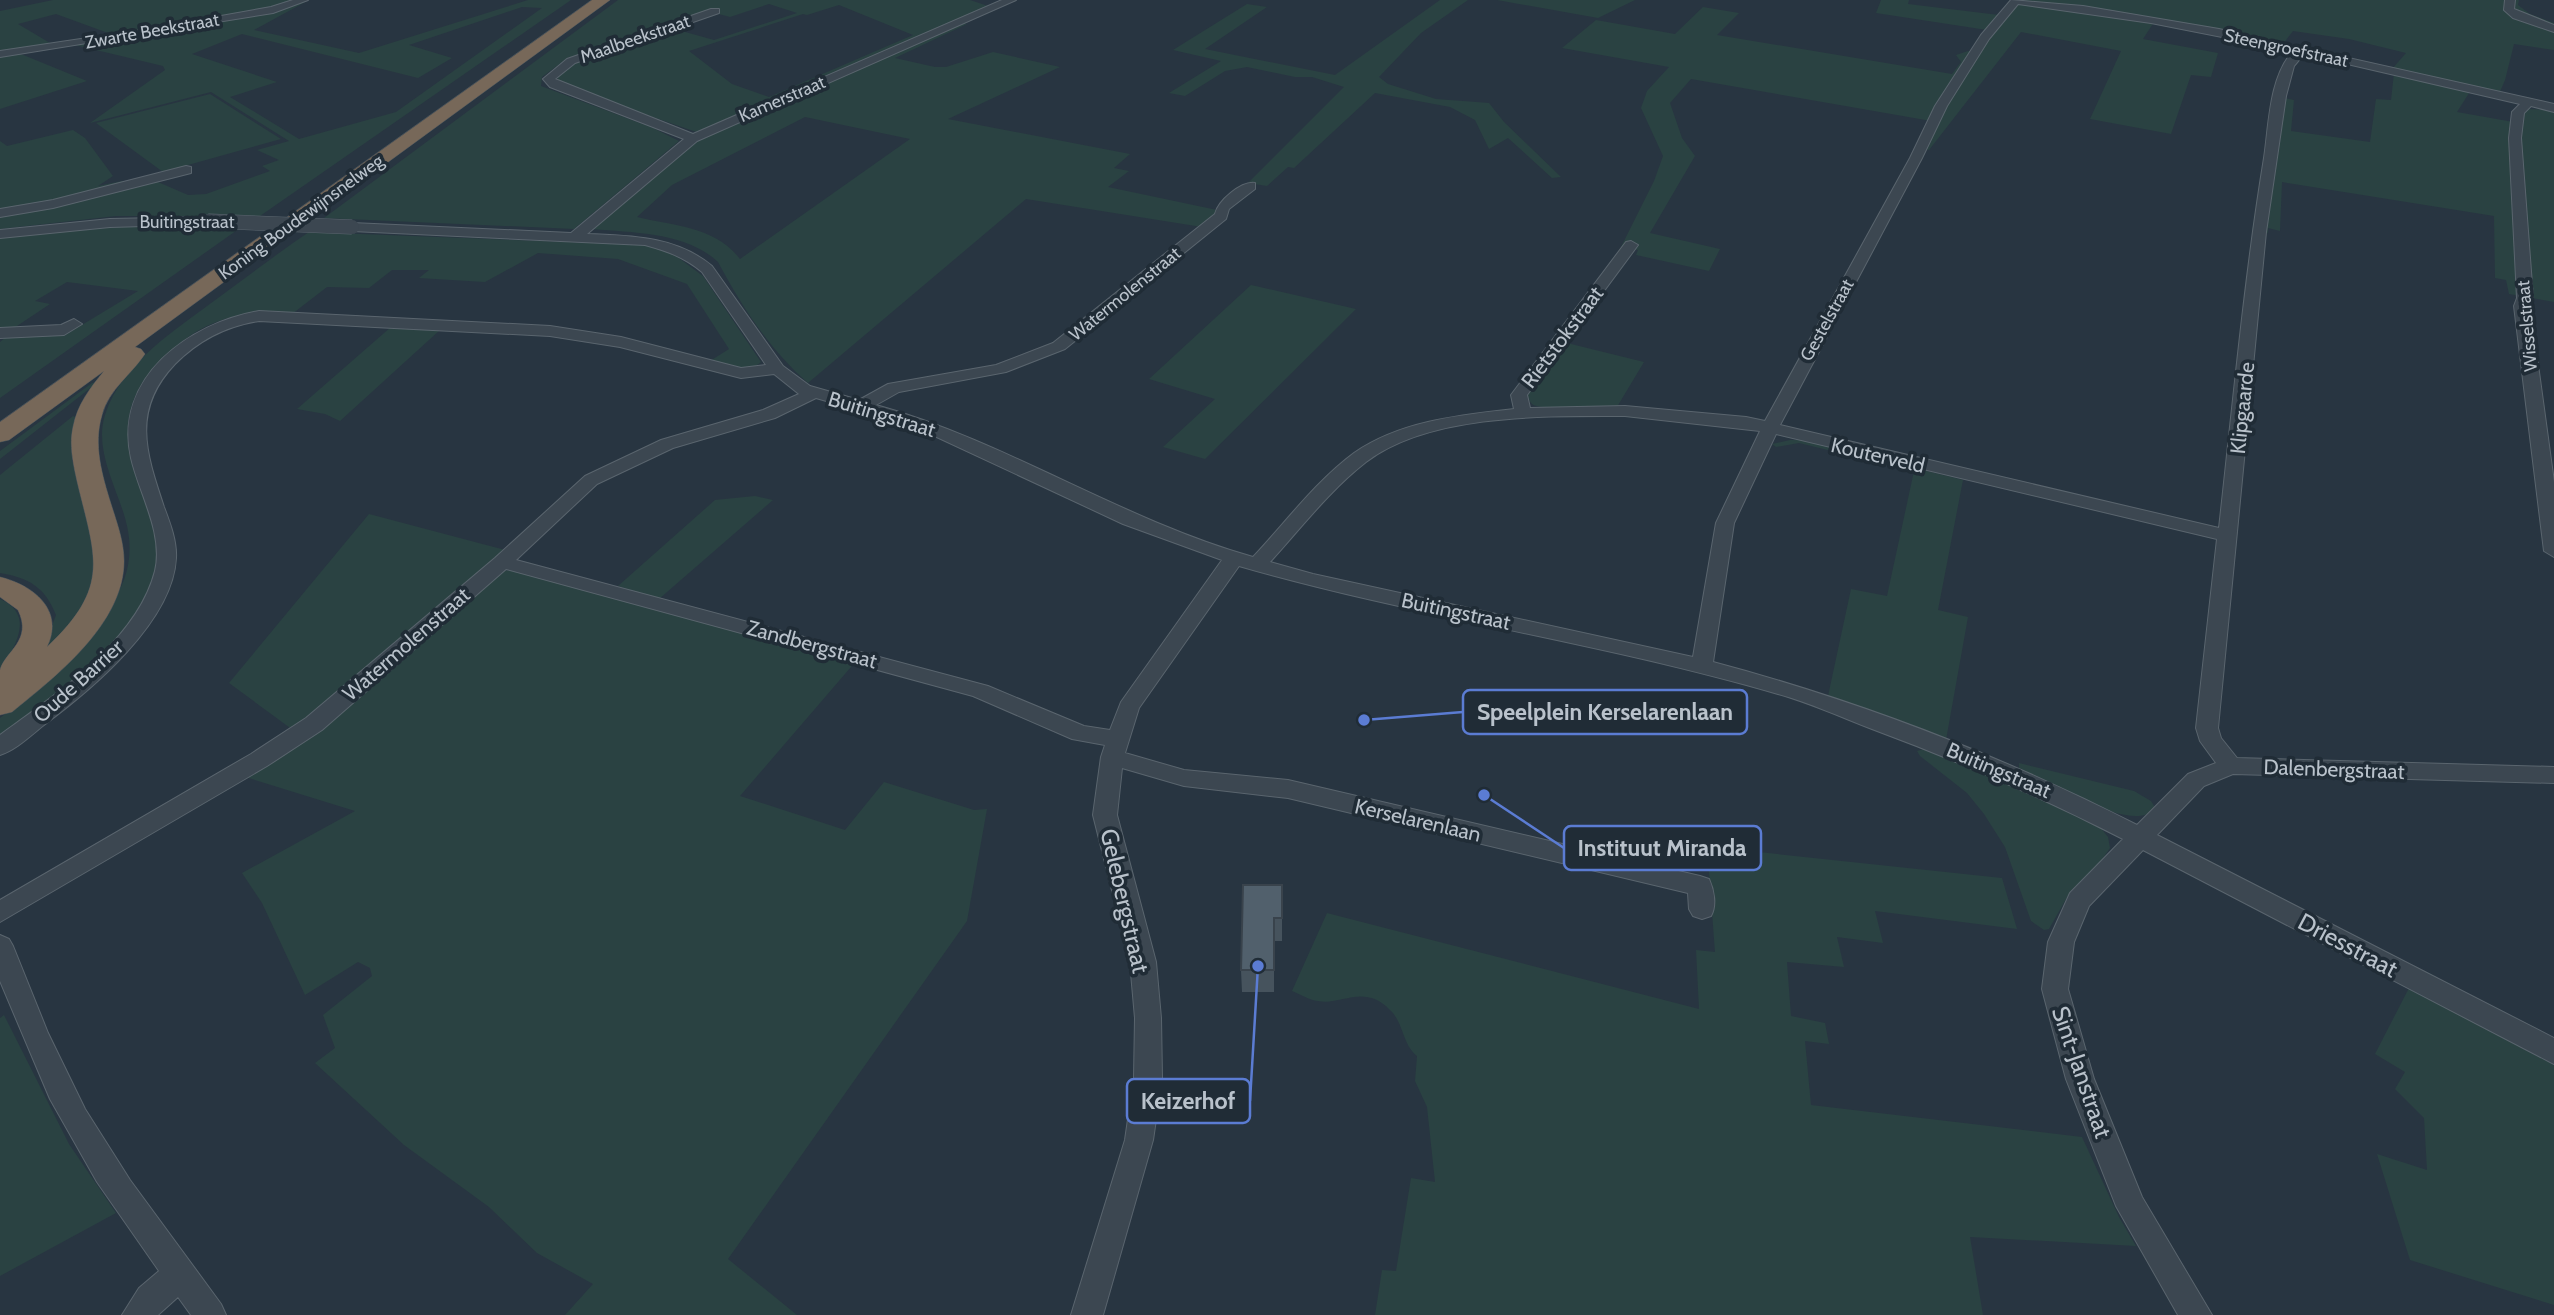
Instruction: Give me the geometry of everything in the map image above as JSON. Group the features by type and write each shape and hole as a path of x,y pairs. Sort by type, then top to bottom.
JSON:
{"highway":[{"name":"Koning Boudewijnsnelweg","path":"0,414 584,0"},
{"name":"Koning Boudewijnsnelweg","path":"0,434 602,0"},
{"path":"0,704 43,669 83,627 96,608 108,578 110,549 83,453 86,417 99,393 118,369 196,301 197,292"},
{"path":"0,586 27,599 36,611 38,623 37,635 30,653 0,688"}],"street":[{"name":"Zwarte Beekstraat","path":"0,54 148,33 273,10 303,0"},
{"name":"Kamerstraat","path":"576,236 693,138 1011,0"},
{"path":"2510,0 2509,10 2517,16 2554,29"},
{"name":"Steengroefstraat","path":"2015,1 2147,21 2302,50 2554,108"},
{"name":"Gestelstraat","path":"1702,666 1725,523 1770,427 1916,158 1941,106 1985,37 2015,1"},
{"name":"Maalbeekstraat","path":"693,138 554,85 549,79 571,61 715,11"},
{"name":"Klipgaarde","path":"2231,766 2211,741 2207,728 2259,232 2280,96 2288,66 2302,50"},
{"name":"Wisselstraat","path":"2528,102 2518,112 2515,138 2525,298 2522,306 2554,551"},
{"path":"0,213 64,201 186,170"},
{"name":"Watermolenstraat","path":"861,405 903,385 1000,369 1059,346 1199,235 1220,216 1223,208 1250,186"},
{"name":"Buitingstraat","path":"0,234 110,223 208,221 576,236 645,241 676,248 707,269 777,369 797,386 919,422 1130,520 1234,558 1310,580 1702,666 1788,690 1971,757 2056,794 2142,837"},
{"name":"Rietstokstraat","path":"1258,564 1338,476 1377,447 1432,426 1523,413 1519,395 1631,245"},
{"name":"Oude Barrier","path":"0,747 90,675 123,641 150,605 164,576 169,548 136,443 140,400 152,379 176,352 207,330 227,322 259,316 550,331 621,342 741,373 777,369"},
{"path":"0,333 64,330 74,324"},
{"name":"Watermolenstraat","path":"0,912 259,760 314,724 502,562 578,490 598,476 667,444 769,414 814,393"},
{"name":"Kouterveld","path":"1523,413 1625,411 1746,422 2229,536"},
{"name":"Gelebergstraat","path":"1087,1315 1139,1140 1148,1078 1148,1018 1143,962 1105,815 1115,748 1129,706 1234,558"},
{"name":"Zandbergstraat","path":"502,562 980,691 1115,748"},
{"name":"Kerselarenlaan","path":"1115,748 1184,778 1288,789 1700,886 1702,909"},
{"name":"Dalenbergstraat","path":"2142,837 2196,780 2231,766 2554,775"},
{"name":"Driesstraat","path":"2142,837 2554,1052"},
{"name":"Sint-Janstraat","path":"2142,837 2079,901 2061,942 2055,989 2080,1079 2131,1206 2196,1315"},
{"path":"0,946 39,1050 106,1171 210,1315"},
{"path":"138,1315 150,1299 181,1274"}],"green space":[{"path":"53,0 309,0 254,30 359,53 528,0 571,0 260,216 116,216 0,229 0,141 7,146 73,130 85,138 113,176 98,186 122,181 127,190 158,182 188,195 206,194 270,171 262,166 279,160 257,150 289,141 211,92 90,123 165,70 163,66 75,45 265,12 110,38 108,33 56,14 18,24 55,46 0,53 0,11","holes":["522,7 542,8 396,112 299,139 230,97 277,82 192,54 242,34 418,78 452,58 409,45"]},
{"path":"618,0 970,0 991,7 958,22 967,24 895,58 946,67 993,52 1060,67 948,119 1130,154 1114,168 1129,171 1108,187 1217,210 1214,218 1202,227 1026,199 808,383 769,342 718,262 705,252 675,239 593,229 705,135 589,95 557,80 559,74 581,60 569,57 542,77 541,86 653,128 679,141 574,229 324,218","holes":["769,4 797,13 714,40 671,28 711,12 730,17","839,5 913,35 769,97 732,84 689,51 803,14","805,117 910,139 740,259 730,248 706,234 637,217 672,185"]},
{"path":"1440,0 1468,0 1421,33 1379,77 1388,84 1436,99 1489,103 1504,122 1561,177 1552,178 1508,138 1489,149 1475,120 1450,107 1375,93 1294,168 1288,167 1267,186 1248,183 1344,87 1312,77 1295,77 1247,67 1225,71 1185,96 1169,93 1221,61 1173,50 1247,4 1267,7 1205,49 1335,75"},
{"path":"1497,0 1635,0 1598,18"},
{"path":"1881,0 1909,0 1908,4 1999,15 1987,30 1876,13"},
{"path":"2020,0 2519,0 2518,5 2530,14 2554,23 2554,50 2514,44 2499,94 2392,69 2406,53 2349,39 2293,31 2283,44 2154,22 2143,39 2218,53 2211,77 2191,75 2171,134 2090,119 2121,51 2021,32 1929,150 1923,149 1937,122 1691,79 1670,103 1682,138 1695,156 1650,233 1720,249 1709,271 1636,255 1638,250 1621,247 1654,181 1663,156 1641,108 1647,91 1669,67 1562,48 1596,20 1675,34 1703,7 1739,13 1717,35 1952,74 1961,62 1956,55 1968,51 1979,52"},
{"path":"16,52 87,81 0,109 0,55"},
{"path":"2394,73 2471,90 2457,112 2519,123 2526,109 2554,110 2554,302 2509,294 2506,280 2495,278 2494,216 2282,182 2280,231 2268,228 2268,233 2252,231 2275,96 2294,100 2291,131 2370,142 2376,99 2391,100"},
{"path":"210,94 281,139 163,172 96,123"},
{"path":"149,224 240,228 0,398 0,342 7,336 67,334 138,291 67,282 35,301 50,304 11,330 0,330 0,238"},
{"path":"309,232 644,245 672,253 703,276 761,362 743,368 710,361 729,349 687,284 618,259 538,253 485,282 419,278 429,270 392,270 369,288 327,287 292,314 246,314 205,327 179,344 145,379 130,411 129,442 155,532 157,563 148,596 135,618 102,657 83,675 0,737 0,718 34,688 94,626 107,611 125,578 129,540 102,441 105,415 113,396 137,363 152,348"},
{"path":"1251,285 1356,309 1205,459 1163,447 1215,399 1149,379"},
{"path":"391,327 440,330 340,421 325,414 297,409"},
{"path":"1567,343 1644,362 1617,407 1547,408 1531,403 1527,394"},
{"path":"98,382 0,459 0,451 92,383"},
{"path":"73,416 77,418 72,460 96,540 92,592 74,622 42,653 56,615 52,605 35,585 0,573 0,475"},
{"path":"1802,440 1963,480 1938,610 1968,617 1946,740 1828,696 1851,589 1887,596 1914,471 1799,443 1776,447 1772,444"},
{"path":"755,496 773,500 659,599 618,586 715,500"},
{"path":"369,514 509,551 297,733 229,683"},
{"path":"513,570 857,660 740,796 845,830 884,782 974,810 987,809 967,921 728,1259 797,1315 565,1315 593,1284 537,1253 489,1207 404,1145 315,1063 335,1048 323,1015 372,976 370,968 358,962 305,995 262,903 242,873 355,811 239,775 502,571"},
{"path":"0,599 11,606 20,622 16,642 0,670"},
{"path":"1924,749 2015,784 2100,827 2108,837 2110,848 2099,864 2070,892 2049,929 2044,930 2031,921 2005,847 1984,814 1967,793 1920,756 1917,751"},
{"path":"2019,763 2134,791 2151,801 2156,809 2144,815 2109,811 2068,794 2019,768"},
{"path":"1711,847 2002,878 2017,929 1875,911 1883,943 1837,937 1844,967 1787,962 1791,1016 1825,1023 1829,1044 1805,1041 1811,1105 2082,1137 2119,1217 2136,1246 1970,1237 1983,1315 1375,1315 1382,1270 1396,1271 1411,1178 1435,1182 1427,1107 1415,1081 1417,1056 1408,1046 1395,1015 1390,1010 1371,998 1353,997 1327,1002 1292,991 1327,913 1699,1009 1696,950 1715,952 1708,859"},
{"path":"2409,988 2554,1065 2554,1305 2410,1260 2377,1154 2427,1170 2424,1118 2395,1089 2405,1072 2375,1054"},
{"path":"4,1015 69,1144 116,1213 0,1276 0,1018"}],"building":[{"path":"1243,885 1282,885 1282,918 1274,918 1274,970 1241,970"}],"place":[{"name":"Speelplein Kerselarenlaan","path":"1364,720"},
{"name":"Instituut Miranda","path":"1484,795"},
{"name":"Keizerhof","path":"1258,966"}]}
